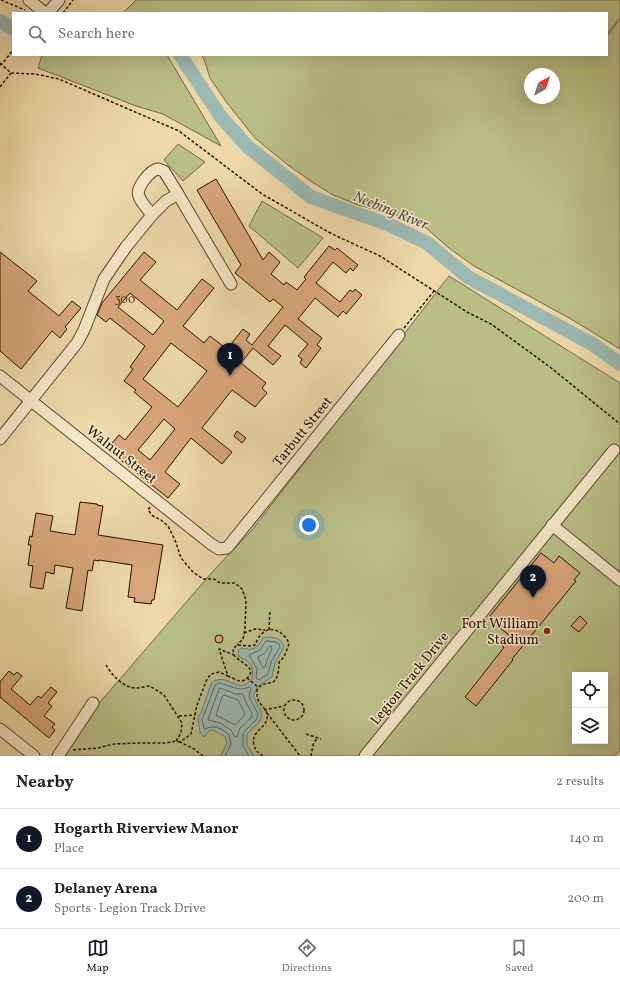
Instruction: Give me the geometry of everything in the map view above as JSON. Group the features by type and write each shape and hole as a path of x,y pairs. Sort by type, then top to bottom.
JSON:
{"street":[{"path":"29,0 46,12"},
{"path":"48,12 59,0"},
{"path":"152,215 138,196 138,190 141,183 153,171 158,169 164,171 231,284"},
{"path":"0,439 77,343 84,330 104,279 126,247 152,215 166,201 178,194"},
{"name":"Tarbutt Street","path":"228,546 399,335"},
{"name":"Walnut Street","path":"0,376 211,544 219,549 227,548 228,546"},
{"name":"Legion Track Drive","path":"365,756 614,450"},
{"path":"552,525 620,580"},
{"path":"60,753 93,703"},
{"path":"0,729 34,756"}],"path":[{"path":"1,0 29,12"},
{"path":"64,12 73,0"},
{"path":"12,52 1,64 12,73 35,74 59,79 179,131 262,194 332,234 380,256 467,312 491,324 550,367 620,424"},
{"path":"0,87 12,73"},
{"path":"399,335 434,290"},
{"path":"155,500 148,510 153,516 161,520 171,531 181,558 193,572 203,579 214,580 220,583 235,583 242,589 246,600 243,639 233,649 236,659 248,666 250,672 247,678 243,681 219,672 211,674 207,679 197,705 191,734 180,742"},
{"path":"269,630 270,610"},
{"path":"244,633 250,630 274,629 288,640 289,644 284,658 279,662 276,679 269,684 259,687"},
{"path":"237,645 255,645 262,633 266,630"},
{"path":"228,676 219,649 234,655"},
{"path":"106,665 113,676 126,685 135,688 150,686 164,695 179,716 182,723 181,734 176,741"},
{"path":"247,678 259,687"},
{"path":"259,687 257,690 257,699 300,756"},
{"path":"264,710 284,706 289,701 298,701 304,709 302,715 294,721 287,718 284,713 284,706"},
{"path":"263,756 255,750 253,738 266,720 267,713"},
{"path":"179,716 196,715"},
{"path":"306,734 321,738"},
{"path":"311,756 313,745 317,738"},
{"path":"60,753 98,748 114,744 166,744 176,741 194,749 202,756"}],"green space":[{"path":"136,0 620,0 620,18 608,33 608,12 124,12"},
{"path":"620,19 620,349 571,319 474,266 449,248 417,220 358,205 333,195 312,182 288,165 255,138 227,103 210,78 202,56 608,56 608,35"},
{"path":"42,56 168,56 221,146 163,114 136,106 38,68"},
{"path":"178,144 205,162 183,181 164,160"},
{"path":"262,201 323,238 298,268 249,226"},
{"path":"449,276 620,383 620,750 615,756 60,756 94,709 214,570 252,530"}],"water":[{"path":"269,637 279,639 284,647 275,663 272,677 258,686 253,696 260,708 262,716 261,720 247,734 247,745 254,756 221,756 227,743 225,737 215,731 210,730 204,737 200,732 198,717 201,713 212,682 217,680 226,680 236,685 244,685 252,679 251,665 246,660 239,657 238,650 242,648 252,649 257,647 263,638"}],"building":[{"path":"216,179 263,260 269,252 280,262 271,274 284,285 286,282 297,290 306,279 304,277 329,246 335,250 337,248 358,265 353,271 350,268 346,273 333,262 316,283 340,302 350,290 353,292 355,289 362,295 346,314 343,311 338,317 315,298 298,319 322,338 317,345 321,348 306,368 300,363 302,359 298,356 308,344 285,325 268,346 281,356 273,365 253,348 241,363 266,383 262,388 267,393 255,407 232,390 202,428 232,452 222,464 191,438 165,472 180,484 168,498 107,449 119,435 125,440 152,407 134,392 136,390 124,381 133,369 130,367 145,346 110,318 106,322 97,315 102,303 144,252 156,262 140,280 177,310 202,279 214,288 183,326 204,343 210,336 227,349 243,329 250,334 246,340 252,345 283,307 273,299 270,302 235,273 241,265 197,190","holes":["130,293 164,321 153,335 118,307","171,343 207,371 178,407 143,379","164,419 175,429 150,460 138,450"]},
{"path":"0,252 37,281 28,291 59,316 72,301 81,308 65,327 67,329 60,338 52,331 21,369 0,351"},
{"path":"237,431 246,438 242,443 234,436"},
{"path":"80,502 103,506 98,535 163,545 154,600 152,600 151,604 134,602 135,598 128,597 132,565 99,560 94,560 92,571 88,570 82,611 66,608 73,568 55,565 54,574 46,572 43,589 30,587 33,566 28,565 31,545 28,545 30,536 32,537 36,513 53,516 50,531 75,535"},
{"path":"541,553 554,563 559,556 580,573 574,580 576,581 512,659 513,660 476,706 465,697 502,650 504,647 502,646 510,636 490,620 492,617 490,616"},
{"path":"580,616 587,623 579,632 571,626"},
{"path":"217,635 221,635 223,639 221,643 217,643 215,641 215,637"},
{"path":"9,671 14,675 17,672 22,676 11,689 30,705 38,696 41,698 51,687 57,692 48,703 52,706 44,716 55,724 52,727 55,730 49,738 0,697 0,682"}],"waterway":[{"name":"Neebing River","path":"0,21 12,28"},
{"name":"Neebing River","path":"181,56 221,117 248,147 311,197 392,226 427,243 468,277 594,345 620,364"}],"place":[{"name":"Hogarth Riverview Manor","path":"230,376"},
{"name":"Delaney Arena","path":"533,598"},
{"name":"Fort William Stadium","path":"547,631"}]}
